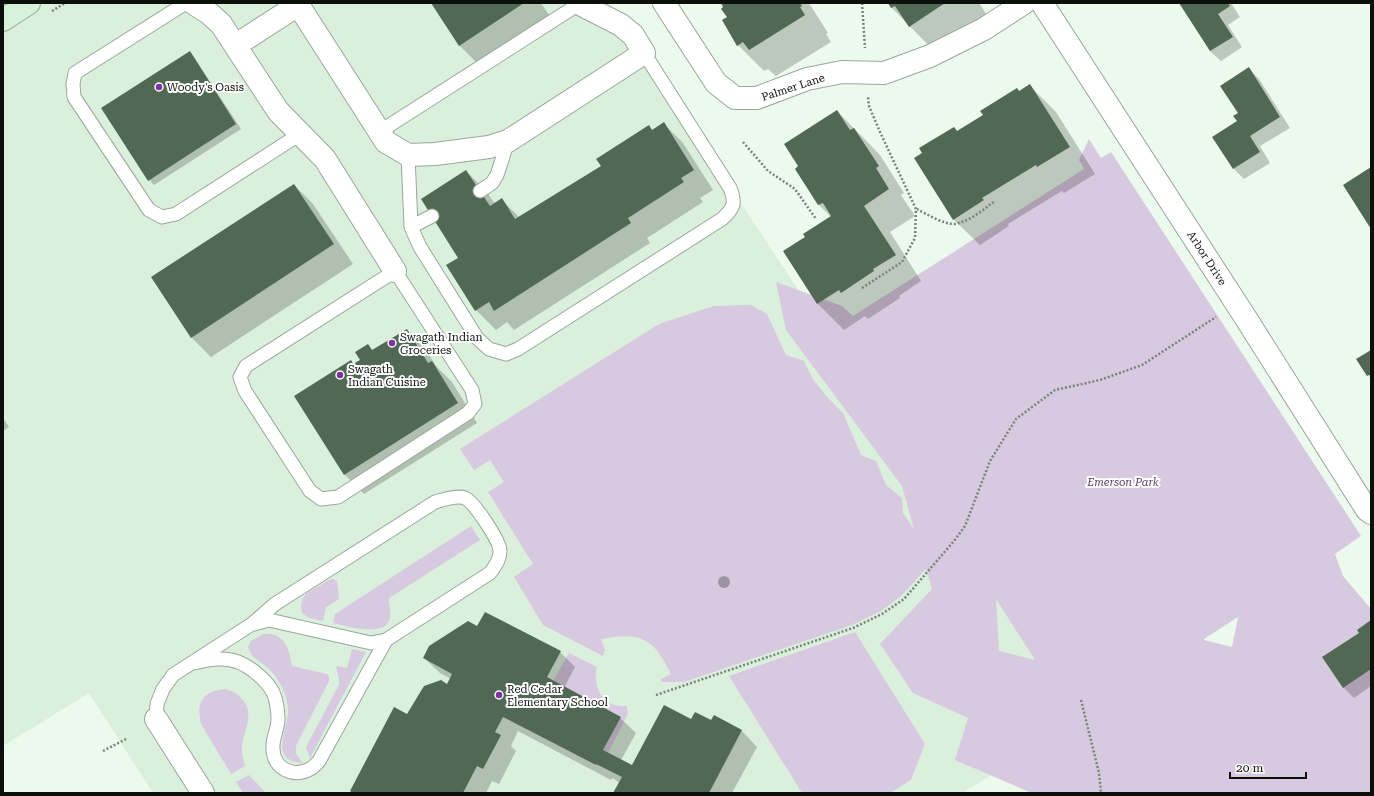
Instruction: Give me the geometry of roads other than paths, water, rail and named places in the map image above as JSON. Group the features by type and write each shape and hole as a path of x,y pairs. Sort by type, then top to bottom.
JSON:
{"street":[{"path":"3,20 29,3"},
{"path":"193,3 210,14 221,24 278,111 325,159 395,271"},
{"name":"Palmer Lane","path":"664,3 716,84 734,98 757,98 808,79 842,72 884,73 930,56 984,29 1024,3"},
{"name":"Arbor Drive","path":"1042,3 1237,303 1366,510 1371,513"},
{"path":"236,45 298,4 386,142 408,155 435,154 490,147 508,140 644,53 633,35 621,26 578,4"},
{"path":"156,719 203,793"}],"lane":[{"path":"186,3 75,73 74,97 149,210 162,217 176,214 300,134"},
{"path":"379,132 578,4"},
{"path":"408,155 411,227 420,247 477,338 490,349 506,354 518,349 722,219 732,210 734,198 730,188 644,53"},
{"path":"480,191 492,184 497,175 508,140"},
{"path":"411,227 432,216"},
{"path":"395,271 472,390 475,404 468,413 338,497 321,499 310,491 245,390 240,377 246,366 395,271"},
{"path":"156,719 157,704 173,675 252,624 276,604 434,502 450,498 465,498 477,509 499,544 500,555 497,564 490,572 386,640 370,643 269,620 252,624"},
{"path":"193,662 216,659 238,662 258,674 272,690 277,707 278,720 272,748 275,760 281,768 288,772 296,773 311,769 320,761 386,640"}],"place":[{"name":"Woody's Oasis","path":"159,87"},
{"name":"Swagath Indian Groceries","path":"392,343"},
{"name":"Swagath Indian Cuisine","path":"340,375"},
{"name":"Red Cedar Elementary School","path":"499,695"}],"park label":[{"name":"Emerson Park","path":"1123,482"}]}
